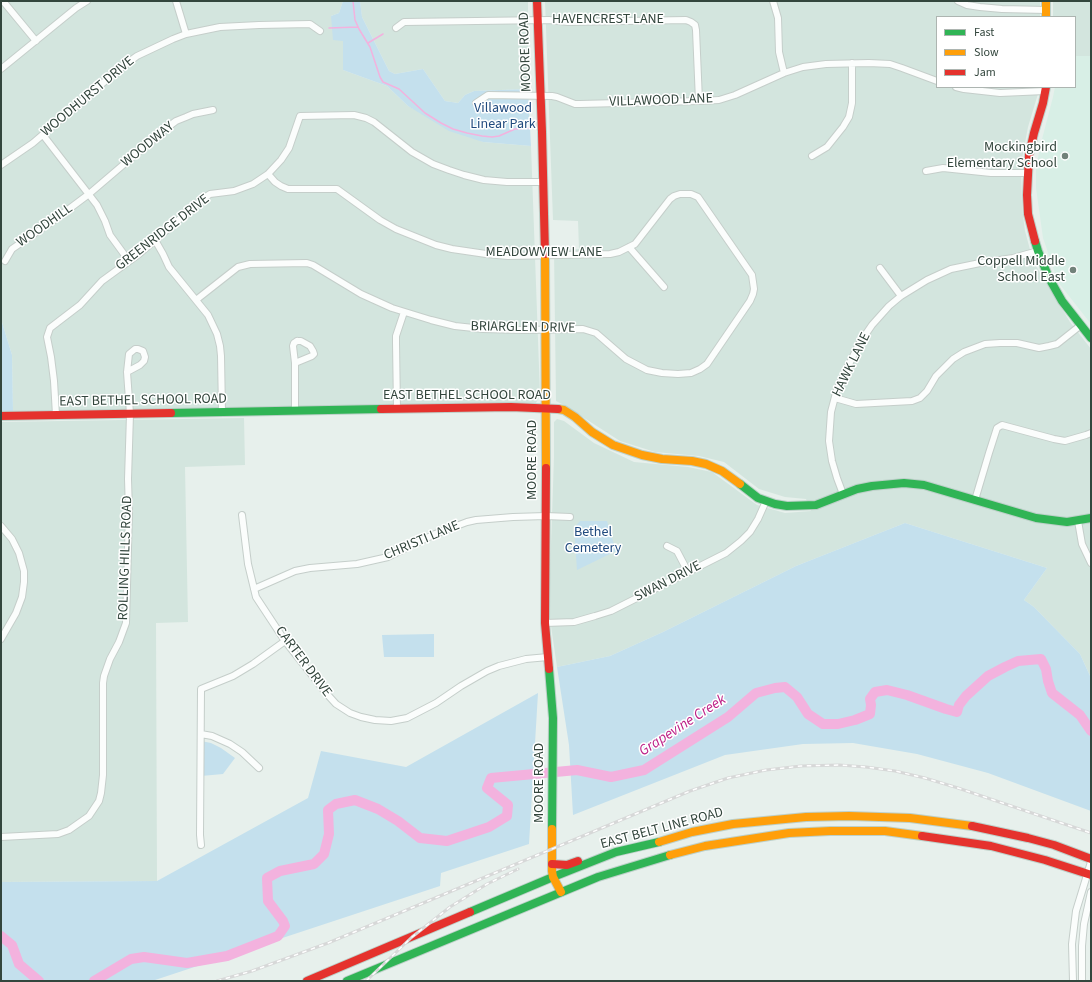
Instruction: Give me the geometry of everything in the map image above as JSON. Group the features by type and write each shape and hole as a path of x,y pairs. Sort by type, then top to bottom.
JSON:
{"street":[{"path":"3,1 36,41"},
{"path":"1,69 76,8 87,1"},
{"path":"176,1 186,34"},
{"name":"MOORE ROAD","path":"536,1 544,182 546,330 545,624 553,718 552,864 553,877 561,892"},
{"path":"773,1 778,18 779,52 784,73"},
{"path":"958,1 967,5 980,7 1002,9 1046,9"},
{"name":"HAVENCREST LANE","path":"396,28 404,22 686,20 691,22 696,30 699,101"},
{"name":"WOODHURST DRIVE","path":"1,165 43,135 118,70 137,56 156,46 186,34 220,27 310,24 320,31"},
{"path":"812,156 827,147 849,117 852,103 852,63"},
{"name":"VILLAWOOD LANE","path":"476,103 488,95 557,97 575,104 718,100 735,95 784,73 808,66 826,64 890,64 936,82"},
{"path":"960,88 1000,92 1045,89 1043,103 1029,155 1027,173 1028,214 1038,251 1049,278 1062,301 1091,338"},
{"name":"WOODWAY","path":"89,194 145,146 176,122 193,114 213,110"},
{"name":"GREENRIDGE DRIVE","path":"56,415 54,381 47,337 50,328 80,305 102,281 129,261 204,198 210,194 234,191 253,184 268,174 281,160 289,148 300,116 354,115 366,118 374,122 412,152 433,164 448,170 484,180 507,182 544,182"},
{"path":"43,135 89,194 102,214 110,235 129,261"},
{"path":"926,171 943,168 991,173 1027,173"},
{"name":"MEADOWVIEW LANE","path":"268,174 275,182 288,189 337,189 380,220 396,229 436,245 452,249 508,256 610,254 630,248"},
{"name":"WOODHILL","path":"5,261 12,249 89,194"},
{"name":"BRIARGLEN DRIVE","path":"196,300 238,268 250,264 307,263 361,294 392,308 431,320 471,328 523,330 583,329 601,336 626,359 647,370 678,374 691,373 700,369 707,364 750,301 754,289 752,274 698,197 691,194 680,194 670,199 635,244 630,248"},
{"path":"154,240 169,267 208,315 217,334 221,356 222,412"},
{"path":"630,248 664,287"},
{"name":"HAWK LANE","path":"844,494 832,461 829,441 831,412 837,389 859,344 872,326 889,306 902,296 927,280 951,269 980,262 1013,258 1038,251"},
{"path":"880,268 902,296"},
{"path":"397,409 396,336 404,312"},
{"path":"835,398 856,404 912,401 920,398 927,391 936,376 953,359 964,352 985,344 1017,344 1040,348 1049,346 1057,344 1081,325"},
{"path":"295,363 295,411"},
{"name":"ROLLING HILLS ROAD","path":"1,837 58,834 69,830 90,816 99,801 104,775 104,676 126,623 130,414 127,372"},
{"name":"EAST BETHEL SCHOOL ROAD","path":"1,416 511,407 546,408 564,410 604,440 626,450 662,459 706,464 722,471 758,498 775,504 787,506 816,505 857,489 904,483 924,485 1036,518 1067,522 1091,518"},
{"path":"976,500 997,428 1002,425 1054,440 1065,441 1091,433"},
{"name":"SWAN DRIVE","path":"545,624 574,622 611,611 726,553 750,532 758,520 766,501"},
{"name":"CARTER DRIVE","path":"242,515 248,564 256,597 285,642 326,693 336,704 350,713 374,720 391,721 407,718 436,703 487,671 499,666 526,659 548,657"},
{"name":"CHRISTI LANE","path":"254,589 295,571 310,568 357,564 388,558 435,534 467,522 498,518 546,516 570,517"},
{"path":"1078,521 1082,544 1091,563"},
{"path":"1,526 12,539 18,553 24,571 24,582 22,597 16,613 1,639"},
{"path":"667,546 677,551 688,572"},
{"path":"201,845 201,689 233,676 285,642"},
{"path":"201,734 212,736 230,744 242,752 259,768"},
{"name":"EAST BELT LINE ROAD","path":"307,981 553,877 616,852 655,843 692,832 733,824 806,817 849,816 910,818 968,825 1028,838 1054,845 1091,860"},
{"path":"885,831 886,817"},
{"name":"EAST BELT LINE ROAD","path":"347,981 598,877 705,846 789,834 830,831 885,831 991,846 1045,860 1089,874"},
{"path":"552,864 567,865 597,854 616,852"},
{"path":"1073,981 1072,944 1076,916 1081,893 1089,874 1091,860"},
{"path":"1082,981 1082,946 1084,924 1091,892"}],"shaded area":[{"path":"1,1 343,1 339,13 331,16 343,41 343,70 387,86 408,106 483,142 531,146 540,395 535,405 13,411 12,355 1,319"},
{"path":"360,1 528,1 528,89 474,91 465,95 458,103 445,101 423,69 395,74 389,71 362,17"},
{"path":"545,1 1040,1 1040,16 936,16 936,88 1040,88 1028,127 1021,164 1022,207 1025,231 1033,261 1070,322 1091,349 1091,678 1080,654 1034,607 1024,600 1047,568 905,523 796,566 663,632 610,656 557,667 550,619 550,574 554,422 557,419 564,421 594,443 634,462 688,467 712,472 757,505 785,513 811,511 806,499 785,497 759,489 724,462 699,456 655,452 620,441 556,401 554,250 579,249 578,221 553,220"},
{"path":"1053,1 1091,1 1091,56 1076,56 1076,16 1053,16"},
{"name":"Mockingbird Elementary School","path":"1076,56 1091,56 1091,324 1058,282 1043,238 1036,188 1036,168 1055,88 1076,88"},
{"path":"244,418 245,465 185,467 188,622 156,623 157,881 1,882 1,422"}],"green space":[{"name":"Villawood Linear Park","path":"343,1 360,1 362,17 389,71 395,74 423,69 445,101 458,103 465,95 474,91 528,89 531,146 483,142 449,131 408,106 387,86 343,70 343,41 333,40 331,16 339,13"},
{"path":"1,319 12,355 13,411 1,411"},
{"name":"Bethel Cemetery","path":"580,521 607,521 616,551 577,570 574,528"},
{"path":"905,523 1047,568 1024,600 1034,607 1080,654 1091,678 1091,811 988,773 917,754 853,743 803,744 725,755 573,815 569,745 557,667 610,656 663,632 796,566"},
{"path":"434,634 434,657 384,657 382,635"},
{"path":"538,693 529,844 441,873 440,886 152,981 1,981 1,882 157,881 308,798 321,751 406,767"},
{"path":"201,741 211,743 221,748 235,758 223,774 201,776"}],"waterway":[{"path":"353,1 355,20 370,47 383,82 399,89 425,113 453,129 482,136 499,136 515,129 530,128"},
{"path":"329,28 358,27"},
{"path":"368,43 383,34"},
{"name":"Grapevine Creek","path":"94,981 131,959 144,957 187,963 227,956 278,936 285,926 268,901 267,878 280,871 314,864 324,854 329,834 328,810 336,804 355,800 378,809 398,821 420,838 447,841 489,827 507,816 508,805 487,788 491,778 577,770 611,777 644,770 728,717 756,693 775,688 785,687 797,697 808,714 823,724 838,724 855,720 870,714 870,699 875,692 887,690 907,695 957,712 959,705 966,696 988,676 1018,661 1041,659 1046,669 1052,693 1080,715 1091,731"},
{"name":"Grapevine Creek","path":"1,936 12,945 19,964 39,981"}],"railway":[{"path":"217,981 252,971 328,943 690,791 728,778 766,770 801,766 839,765 895,771 958,788 1091,833"},
{"path":"366,981 412,937 450,907 487,884 518,869"}],"traffic: fast":[{"path":"1035,241 1049,278 1062,301 1091,338"},
{"path":"171,413 381,409"},
{"path":"740,484 758,498 775,504 787,506 816,505 857,489 904,483 924,485 1036,518 1067,522 1091,518"},
{"path":"549,669 553,718 552,829"},
{"path":"470,912 616,852 659,842"},
{"path":"347,981 598,877 670,855"}],"traffic: slow":[{"path":"1046,1 1046,16"},
{"path":"545,254 546,468"},
{"path":"558,409 564,410 575,417 592,432 613,445 642,455 706,464 722,471 740,484"},
{"path":"659,842 692,832 733,824 806,817 849,816 910,818 972,826"},
{"path":"552,829 552,871 553,877 561,892"},
{"path":"670,855 705,846 789,833 885,831 922,836"}],"traffic: jam":[{"path":"537,1 545,254"},
{"path":"1035,241 1028,214 1027,195 1029,155 1046,88"},
{"path":"381,409 511,407 558,409"},
{"path":"1,416 171,413"},
{"path":"546,468 545,623 549,669"},
{"path":"972,826 1054,845 1091,859"},
{"path":"922,836 991,846 1045,860 1091,875"},
{"path":"552,864 567,865 578,861"},
{"path":"307,981 470,912"}],"place":[{"name":"Mockingbird Elementary School","path":"1065,156"},
{"name":"Coppell Middle School East","path":"1073,270"}]}
